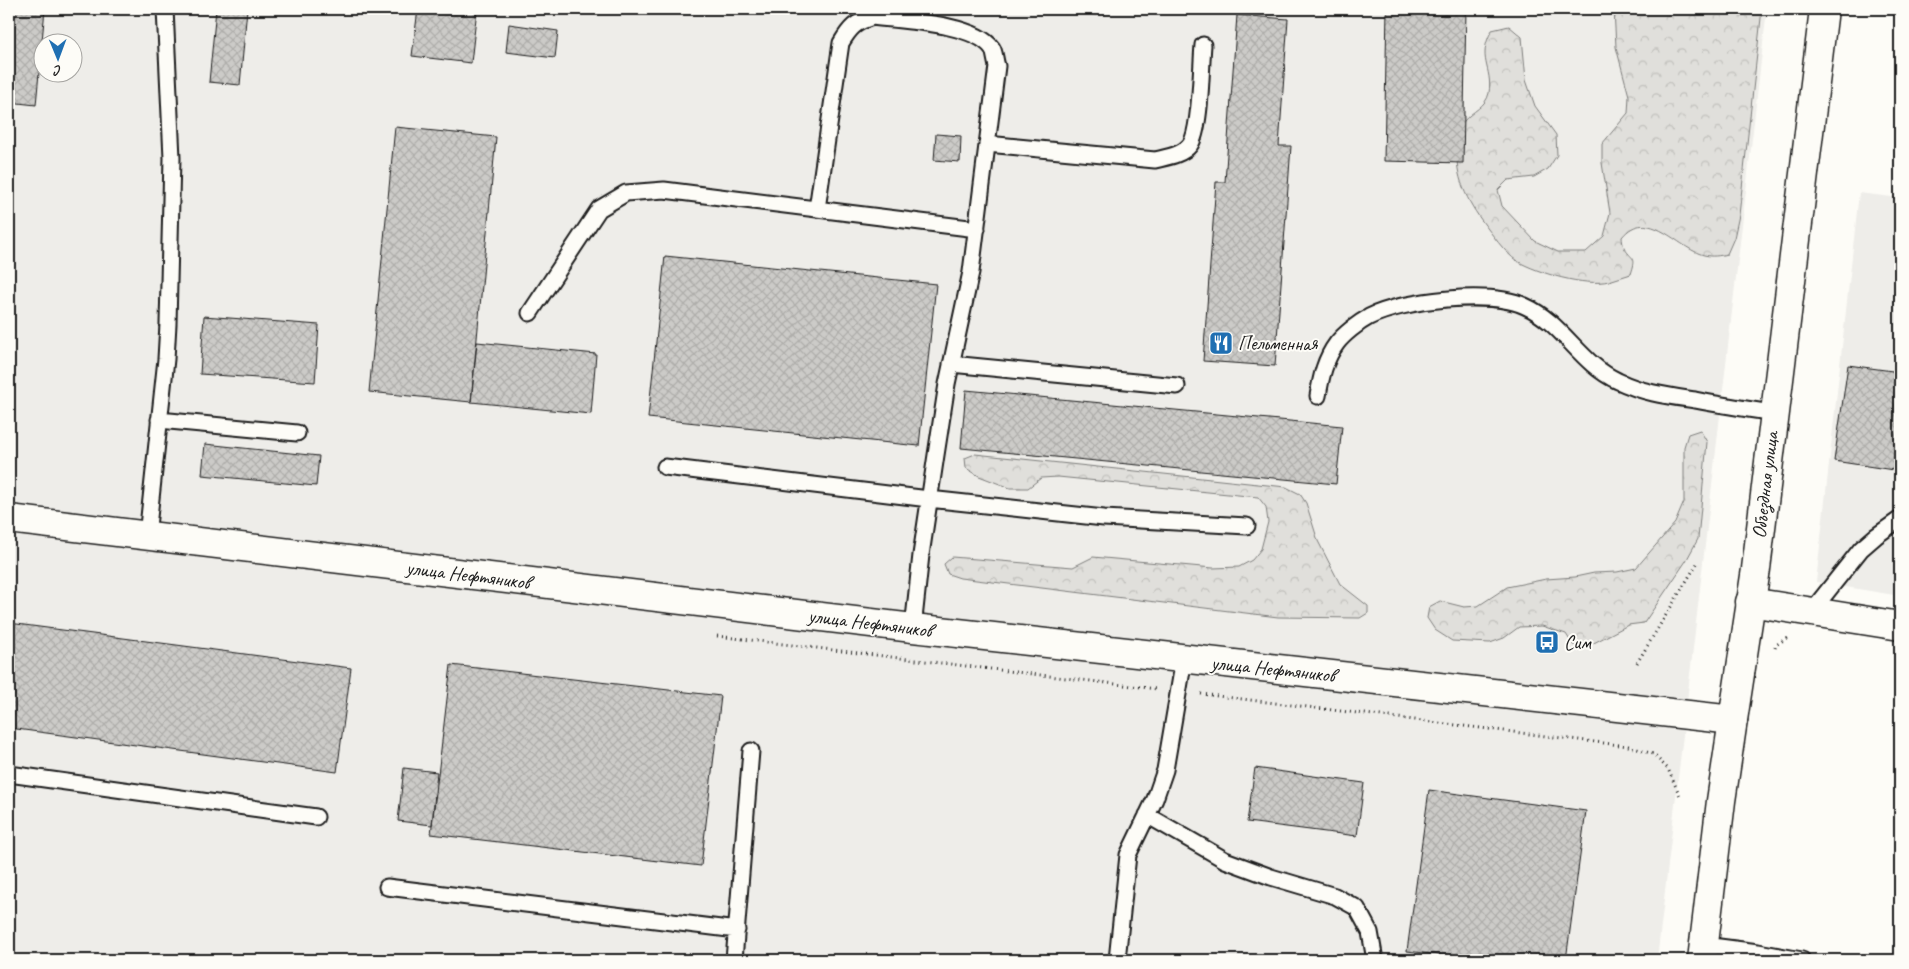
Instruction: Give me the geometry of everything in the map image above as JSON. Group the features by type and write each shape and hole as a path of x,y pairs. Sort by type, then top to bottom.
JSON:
{"street":[{"name":"Объездная улица","path":"1703,953 1721,801 1750,602 1824,9"},
{"name":"улица Нефтяников","path":"9,519 913,628 1733,720"},
{"path":"1750,602 1900,626"}],"lane":[{"path":"147,536 160,420 168,324 172,158 165,9"},
{"path":"817,209 841,43 848,31 859,21 873,18 962,29 979,36 992,48 997,66 971,272 952,364 929,500 913,628"},
{"path":"987,144 1155,160 1177,154 1190,145 1196,128 1203,45"},
{"path":"530,313 599,209 626,193 664,190 976,229"},
{"path":"1318,396 1323,367 1337,343 1369,317 1403,306 1453,299 1493,298 1524,306 1552,323 1586,360 1616,381 1648,393 1774,413"},
{"path":"952,364 1177,386"},
{"path":"160,420 297,433"},
{"path":"665,467 929,500 1104,518 1247,526"},
{"path":"1811,612 1861,549 1900,519"},
{"path":"1118,960 1128,855 1165,770 1184,659"},
{"path":"734,960 751,751"},
{"path":"9,774 316,817"},
{"path":"1147,815 1225,860 1271,877 1335,896 1357,908 1370,932 1375,960"},
{"path":"387,887 737,930"},
{"path":"1703,953 1758,952 1802,960"}],"path":[{"path":"1637,663 1698,562"},
{"path":"713,635 1628,746 1653,754 1668,768 1680,796"},
{"path":"1774,655 1776,645 1789,636"}],"shaded area":[{"path":"9,9 1767,9 1657,960 9,960"},
{"path":"1859,193 1900,198 1900,596 1816,582"}],"green space":[{"path":"1614,9 1762,9 1739,215 1734,238 1727,254 1716,256 1704,255 1653,227 1642,225 1632,228 1622,237 1624,248 1634,261 1631,274 1609,281 1587,282 1562,278 1526,266 1517,261 1498,242 1470,202 1461,183 1457,162 1458,137 1464,121 1485,102 1489,93 1490,84 1485,56 1487,40 1492,30 1509,26 1522,37 1526,80 1535,106 1556,135 1557,155 1548,169 1534,177 1508,180 1498,190 1502,206 1535,241 1558,252 1586,252 1604,236 1610,213 1602,163 1602,144 1628,113 1629,96 1616,47"},
{"path":"1700,430 1707,442 1698,539 1686,561 1644,623 1628,625 1588,646 1573,645 1566,634 1542,626 1519,627 1504,638 1490,643 1452,641 1435,630 1427,618 1429,607 1440,601 1464,607 1478,606 1507,587 1546,579 1617,572 1636,568 1675,523 1684,502 1684,447 1688,434"},
{"path":"975,454 1286,487 1300,494 1306,503 1318,541 1340,584 1368,606 1368,613 1360,618 1278,617 960,578 948,574 944,564 952,557 1073,567 1093,557 1213,568 1239,567 1252,560 1261,549 1268,522 1266,507 1258,497 1058,477 1041,478 1028,488 1010,488 979,476 966,468 965,458"}],"building":[{"path":"9,9 45,9 43,32 32,32 32,82 38,82 36,105 9,102"},
{"path":"216,9 247,9 240,85 209,82"},
{"path":"418,9 477,9 471,63 412,56"},
{"path":"1070,9 1098,9 1098,15 1069,13"},
{"path":"1387,9 1466,9 1463,163 1384,161"},
{"path":"1237,15 1288,19 1279,146 1291,146 1275,366 1203,361 1216,182 1225,182"},
{"path":"509,24 558,31 555,58 506,52"},
{"path":"395,127 496,137 471,402 369,392"},
{"path":"936,134 961,136 960,162 934,160"},
{"path":"665,256 936,284 919,446 648,418"},
{"path":"204,316 319,325 315,382 200,374"},
{"path":"477,342 596,354 591,414 471,402"},
{"path":"1848,365 1900,372 1900,471 1834,461"},
{"path":"966,390 1342,426 1336,484 961,448"},
{"path":"205,444 319,456 316,486 202,475"},
{"path":"9,623 351,668 337,772 9,728"},
{"path":"451,665 721,696 701,866 431,834"},
{"path":"404,768 437,772 432,825 398,821"},
{"path":"1255,768 1364,783 1357,836 1247,822"},
{"path":"1429,790 1586,811 1566,960 1480,960 1407,951"}],"place":[{"name":"Пельменная","path":"1221,343"},
{"name":"Сим","path":"1547,642"}]}
